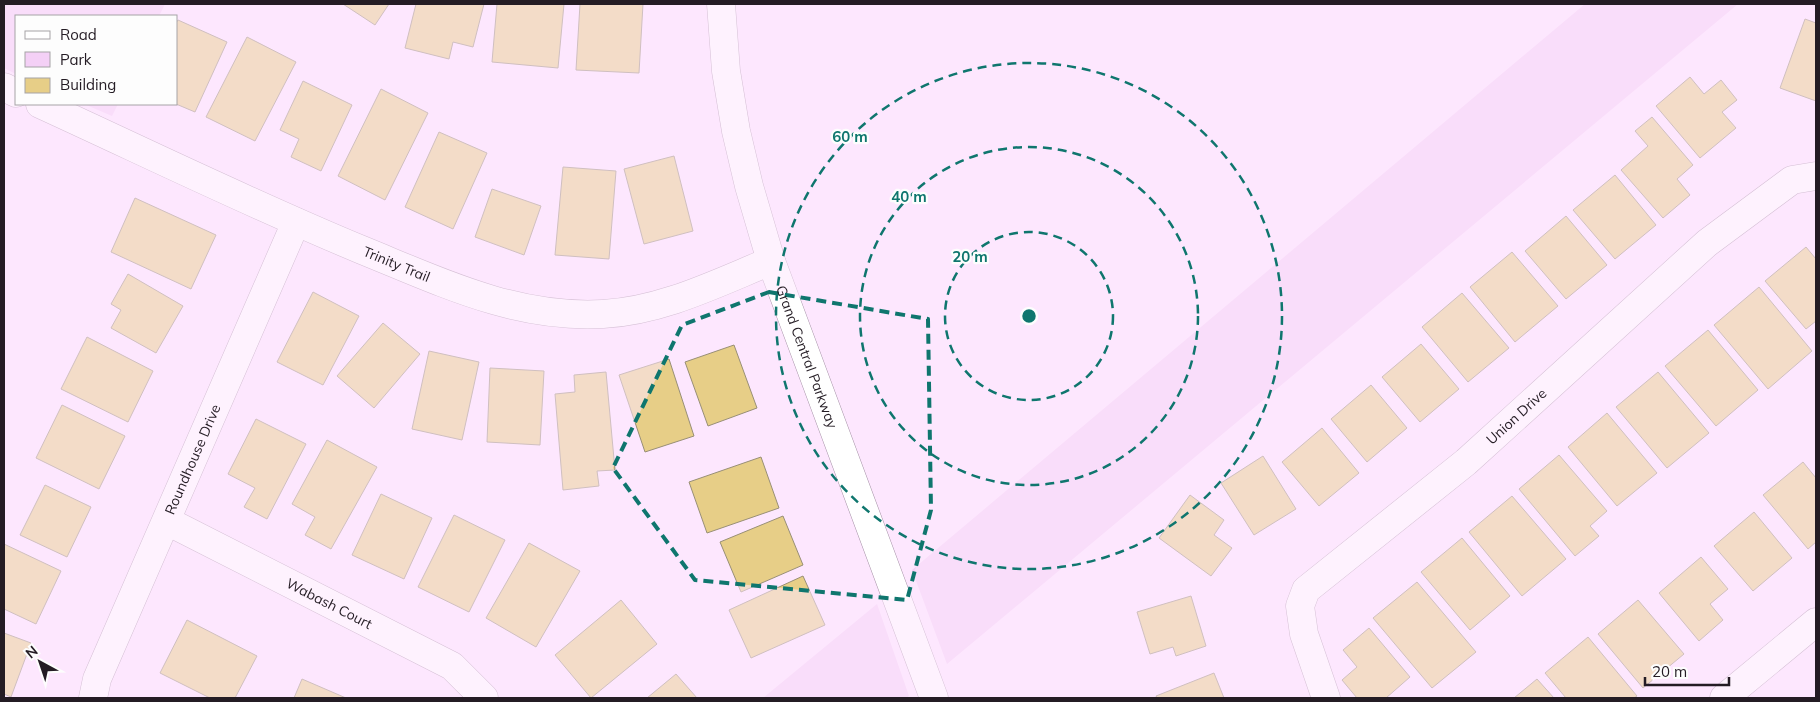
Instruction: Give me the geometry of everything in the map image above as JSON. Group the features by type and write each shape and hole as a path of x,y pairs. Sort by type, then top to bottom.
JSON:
{"street":[{"name":"Grand Central Parkway","path":"721,4 726,70 736,131 749,186 771,261 934,698"},
{"name":"Trinity Trail","path":"42,105 296,222 468,293 505,304 540,311 571,314 635,311 677,299 771,261"},
{"name":"Union Drive","path":"1326,698 1304,634 1300,606 1306,590 1466,462 1707,243 1792,180 1816,176"},
{"name":"Roundhouse Drive","path":"93,698 98,679 296,222"},
{"name":"Wabash Court","path":"167,521 452,666 484,698"},
{"path":"1724,698 1816,622"}],"highlighted area":[{"path":"769,292 928,319 931,510 907,600 695,580 613,468 682,325"}],"green space":[{"path":"4,4 165,4 160,15 15,15 15,74 4,68"},
{"path":"1585,4 1738,4 947,664 912,570"},
{"path":"86,105 118,105 112,116"},
{"path":"877,604 909,696 906,698 763,698"}],"building":[{"path":"343,4 389,4 375,25"},
{"path":"416,4 484,4 473,47 453,42 449,59 405,48"},
{"path":"497,4 564,4 558,68 492,62"},
{"path":"580,4 643,4 639,73 576,70"},
{"path":"1805,19 1816,23 1816,101 1780,88"},
{"path":"178,20 227,42 195,112 178,105"},
{"path":"247,37 296,62 255,141 206,117"},
{"path":"1690,77 1704,94 1721,80 1737,100 1722,112 1736,128 1700,158 1656,106"},
{"path":"303,81 352,105 321,171 291,157 299,139 280,130"},
{"path":"381,89 428,113 385,200 338,176"},
{"path":"1652,117 1693,165 1677,179 1690,195 1663,218 1621,170 1648,146 1635,131"},
{"path":"439,132 487,153 453,229 405,207"},
{"path":"674,156 693,231 644,244 624,169"},
{"path":"563,167 616,171 609,259 555,255"},
{"path":"1615,175 1656,225 1615,259 1573,210"},
{"path":"492,189 541,206 524,255 475,237"},
{"path":"135,198 216,235 191,289 111,252"},
{"path":"1566,216 1607,265 1566,299 1525,251"},
{"path":"1806,247 1816,259 1816,321 1806,329 1765,281"},
{"path":"1512,252 1558,306 1515,342 1470,287"},
{"path":"128,274 183,306 156,353 111,328 121,310 111,304"},
{"path":"1759,287 1812,351 1768,389 1714,325"},
{"path":"313,292 359,316 323,385 277,362"},
{"path":"1462,293 1509,348 1468,382 1422,327"},
{"path":"383,323 420,354 374,408 337,376"},
{"path":"1708,330 1758,390 1716,426 1665,366"},
{"path":"87,337 153,371 128,422 61,389"},
{"path":"1421,344 1459,389 1420,422 1382,377"},
{"path":"734,345 757,408 708,426 685,362"},
{"path":"429,351 479,362 462,440 412,429"},
{"path":"669,359 694,436 645,452 619,375"},
{"path":"490,368 544,371 540,445 487,442"},
{"path":"606,372 615,470 597,471 599,486 563,490 555,394 575,392 574,375"},
{"path":"1658,372 1709,433 1667,468 1616,407"},
{"path":"1371,385 1407,428 1367,462 1331,419"},
{"path":"62,405 125,436 99,489 36,458"},
{"path":"1607,413 1657,473 1617,506 1568,447"},
{"path":"256,419 306,444 267,519 244,507 255,488 228,474"},
{"path":"1322,428 1359,473 1319,506 1282,462"},
{"path":"327,440 377,467 331,549 305,535 315,517 292,504"},
{"path":"1559,455 1607,511 1590,526 1599,536 1575,556 1519,489"},
{"path":"1263,456 1296,509 1254,535 1221,483"},
{"path":"761,457 779,508 707,533 689,482"},
{"path":"1803,462 1816,478 1816,542 1808,549 1763,495"},
{"path":"45,485 91,507 67,557 20,535"},
{"path":"381,494 432,518 404,579 352,555"},
{"path":"1190,495 1224,520 1214,535 1232,548 1211,576 1159,538"},
{"path":"1512,496 1566,559 1522,596 1469,532"},
{"path":"1754,512 1792,558 1753,591 1714,546"},
{"path":"454,515 505,540 469,612 418,587"},
{"path":"783,516 803,565 741,592 720,542"},
{"path":"1462,538 1510,596 1470,630 1421,572"},
{"path":"529,543 580,571 536,647 486,618"},
{"path":"4,544 61,571 36,624 4,609"},
{"path":"1701,557 1728,589 1710,604 1723,620 1699,641 1659,593"},
{"path":"803,576 825,625 751,658 729,610"},
{"path":"1417,582 1476,652 1432,688 1373,618"},
{"path":"1191,596 1206,646 1176,656 1173,647 1150,654 1137,612"},
{"path":"621,600 657,644 591,698 555,655"},
{"path":"1638,600 1684,654 1643,688 1598,634"},
{"path":"187,620 257,656 235,698 210,698 160,673"},
{"path":"1369,628 1410,677 1386,698 1357,698 1342,680 1357,667 1343,650"},
{"path":"4,633 31,643 11,697 4,694"},
{"path":"1588,637 1637,696 1634,698 1566,698 1545,673"},
{"path":"1214,673 1224,698 1157,698 1156,696"},
{"path":"676,674 697,698 647,698"},
{"path":"302,679 346,698 294,698"},
{"path":"1537,679 1554,698 1514,698"}]}
